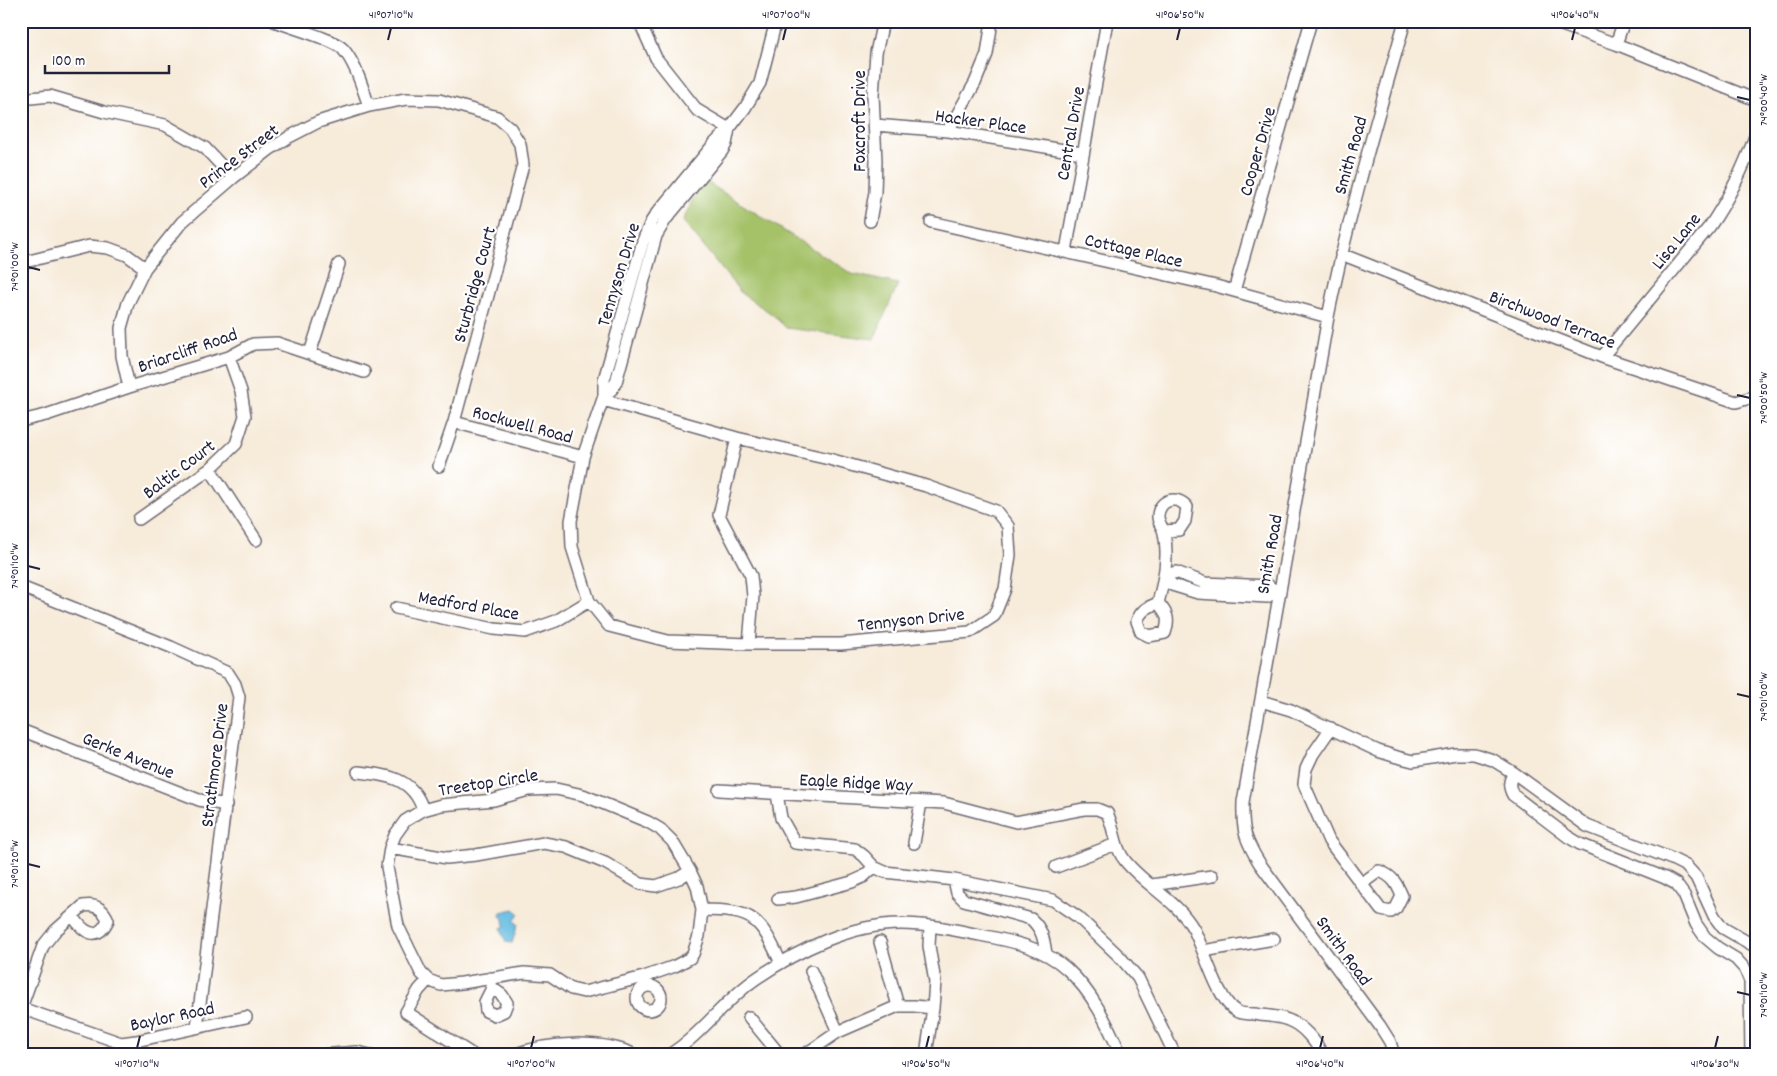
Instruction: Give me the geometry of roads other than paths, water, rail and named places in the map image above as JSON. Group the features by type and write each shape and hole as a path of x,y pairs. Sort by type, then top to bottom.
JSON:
{"street":[{"path":"274,21 342,47 351,61 369,106"},
{"name":"Tennyson Drive","path":"603,398 736,438 828,459 908,481 996,511 1008,526 1010,555 1005,589 994,616 970,632 840,644 749,644 668,641 609,626 589,601 572,547 571,521 583,458 603,398 616,382 656,236 666,219 726,144 729,129 745,108 760,83 776,21"},
{"name":"Foxcroft Drive","path":"870,221 876,177 873,95 876,53 883,21"},
{"path":"948,131 975,83 987,54 992,21"},
{"name":"Central Drive","path":"1066,251 1107,21"},
{"name":"Cooper Drive","path":"1234,291 1311,21"},
{"name":"Smith Road","path":"1394,1055 1390,1042 1380,1026 1260,864 1249,846 1242,825 1242,802 1261,701 1277,592 1340,254 1405,21"},
{"path":"1550,21 1616,44 1756,100"},
{"path":"1616,44 1624,21"},
{"path":"639,22 656,58 697,110 729,129"},
{"path":"21,99 50,96 104,112 164,125 205,148 233,178"},
{"name":"Prince Street","path":"129,387 122,356 121,328 128,303 145,268 182,222 268,150 318,122 369,106 406,99 439,100 497,117"},
{"name":"Sturbridge Court","path":"440,466 454,422 523,165 520,144 510,128 497,117"},
{"name":"Hacker Place","path":"875,125 948,131 1082,153"},
{"name":"Lisa Lane","path":"1602,357 1726,204 1756,134"},
{"name":"Cottage Place","path":"931,222 1216,286 1328,317"},
{"path":"21,263 89,246 108,248 127,255 145,268"},
{"name":"Birchwood Terrace","path":"1340,254 1602,357 1736,402 1756,396"},
{"path":"310,353 340,264"},
{"name":"Briarcliff Road","path":"21,421 46,415 229,356 253,344 277,343 364,372"},
{"name":"Baltic Court","path":"140,519 210,469 236,444 245,416 241,391 229,356"},
{"name":"Rockwell Road","path":"454,422 583,458"},
{"path":"736,438 719,515 751,576 753,596 749,644"},
{"path":"210,469 256,540"},
{"path":"1158,602 1165,576 1164,531"},
{"path":"1165,576 1176,572 1205,583 1241,590 1269,586 1277,592"},
{"name":"Strathmore Drive","path":"21,587 171,647 228,673 235,684 238,697 197,1027"},
{"name":"Medford Place","path":"396,608 494,629 526,632 556,620 589,601"},
{"path":"1261,701 1290,710 1397,758 1413,760 1456,754 1474,754 1493,760 1588,826 1686,866 1696,877 1714,916 1723,928 1756,947"},
{"path":"1331,728 1313,754 1306,769 1304,784 1329,841 1361,884"},
{"name":"Gerke Avenue","path":"21,730 199,800 226,805"},
{"path":"358,772 391,777 407,784 418,796 423,810"},
{"path":"1514,773 1510,780 1509,788 1513,795 1566,836 1580,844 1676,884 1684,895 1696,924 1705,937 1736,959 1745,968 1750,981 1753,1016 1751,1055"},
{"name":"Treetop Circle","path":"556,789 583,795 648,822 660,829 672,841 697,886 702,910 699,936 693,954 690,958 643,982 584,992 571,989 550,975 524,973 491,983 441,985 428,980 421,973 398,926 387,867 390,848 395,835 405,821 423,810 441,805 494,800 528,790 556,789"},
{"path":"719,790 777,794"},
{"name":"Eagle Ridge Way","path":"1175,1055 1138,978 1120,957 1078,917 1053,900 954,880 885,872 874,867 855,849 795,843 781,818 777,794 944,804 1016,822 1084,810 1097,809 1107,813 1113,825 1116,844 1126,862 1178,909 1193,929 1220,990 1236,1012 1288,1020 1299,1026 1319,1047 1322,1055"},
{"path":"914,843 921,802"},
{"path":"390,848 447,858 544,843 566,847 605,863 641,884 656,886 679,878 690,871"},
{"path":"1056,867 1116,844"},
{"path":"778,899 796,897 852,882 863,877 874,867"},
{"path":"1152,885 1212,876"},
{"path":"954,880 957,893 964,900 1031,919 1039,926 1044,939 1046,954"},
{"path":"702,910 726,910 743,913 757,922 768,936 781,963"},
{"path":"21,1008 43,946 54,931 73,916"},
{"path":"669,1055 695,1036 737,993 781,963 822,942 851,931 901,924 930,926 1025,944 1046,954 1066,968 1084,986 1098,1006 1121,1055"},
{"path":"917,1055 920,1048 927,1051 933,1008 935,982 930,946 930,926"},
{"path":"1203,951 1274,939"},
{"path":"880,942 898,1006"},
{"path":"811,971 838,1032"},
{"path":"428,980 419,990 406,1012 473,1055"},
{"path":"804,1055 838,1032 898,1006 933,1008"},
{"name":"Baylor Road","path":"21,1008 121,1043 246,1017"},
{"path":"749,1017 780,1055"},
{"path":"513,1055 542,1047 574,1044 604,1046 635,1055"},
{"path":"322,1055 357,1052 370,1055"}],"water":[{"path":"514,909 519,913 514,921 518,924 512,943 506,942 501,928 505,926 504,919 500,916 501,912"}]}
